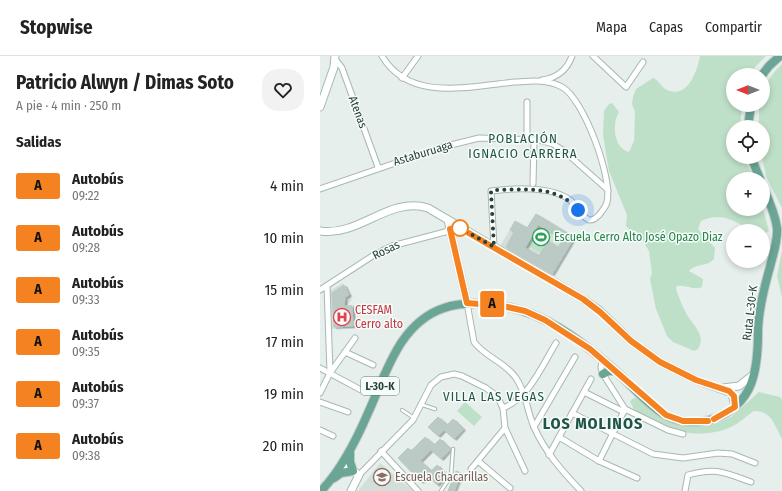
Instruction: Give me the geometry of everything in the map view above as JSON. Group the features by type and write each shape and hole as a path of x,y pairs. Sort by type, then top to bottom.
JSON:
{"main road":[{"path":"767,68 780,56"},
{"name":"Ruta L-30-K","path":"754,374 759,318 777,237 774,216 770,205"},
{"name":"L-30-K","path":"321,491 330,482 343,464 389,365 408,335 423,319 434,312 454,305 467,303 503,306 535,315 572,336 615,371 655,407 677,420 690,422 708,421 720,417 735,407 745,396 754,374"},
{"path":"603,374 608,371 615,371"},
{"path":"330,482 342,473 356,473 350,458 352,446"}],"street":[{"path":"382,56 389,66 402,78 415,85 430,88 541,80 559,74 566,68 572,56"},
{"path":"402,78 418,56"},
{"path":"592,56 626,87 643,62"},
{"path":"320,108 326,96 335,58"},
{"name":"Atenas","path":"335,58 342,68 378,167"},
{"path":"494,247 492,191 539,190 552,192 567,198 586,218 591,220 597,217 607,204 608,190 604,169 593,133 576,100 563,88 541,80"},
{"path":"527,102 527,140"},
{"name":"Astaburuaga","path":"320,188 378,167 470,139 534,140 548,142 561,149 608,190"},
{"path":"533,184 534,140"},
{"path":"320,231 343,230 394,208 407,205 428,208 583,299 600,312 631,341 660,362 696,380 732,393 735,407"},
{"path":"448,220 467,303 474,342 511,372 524,394 534,427 549,455 581,491"},
{"name":"Rosas","path":"320,290 374,255 392,246 450,229 460,228"},
{"path":"327,286 330,373"},
{"path":"320,393 330,373 355,338"},
{"path":"503,408 512,404 524,394 556,343"},
{"path":"345,352 373,366"},
{"path":"534,427 575,357"},
{"path":"602,360 601,366 603,374 625,410"},
{"path":"320,368 361,390"},
{"path":"351,491 356,473 381,451 414,418 428,388 441,377 454,374 462,376 492,391 500,400 503,408 506,428 524,471"},
{"path":"721,388 739,386 754,374"},
{"path":"549,455 591,379"},
{"path":"584,392 668,430 683,434"},
{"path":"320,402 348,412"},
{"path":"599,461 625,410"},
{"path":"572,413 612,435 658,456 683,458 718,453 732,454 754,463"},
{"path":"471,468 506,428"},
{"path":"320,430 333,436"},
{"path":"559,437 599,461 637,478"},
{"path":"381,451 418,491"},
{"path":"478,461 510,488"},
{"path":"343,464 356,473"},
{"path":"685,491 688,474 702,471 715,470 752,482"}],"lane":[{"path":"420,404 435,409"},
{"path":"402,410 414,418"},
{"path":"441,491 451,476 453,449"}],"shaded area":[{"path":"536,214 574,237 550,277 500,246 515,221 528,228"},
{"path":"343,283 352,299 348,305 354,305 355,328 330,329 329,291"},
{"name":"Escuela Chacarillas","path":"380,463 413,491 358,491"}],"green space":[{"path":"700,56 766,56 754,68 726,68 726,112 741,112 741,120 726,120 726,164 747,164 751,172 726,172 726,216 765,216 767,224 740,224 727,218 719,217 701,221 698,229 715,248 714,259 689,271 703,279 702,287 696,288 677,286 676,289 685,310 700,334 700,344 698,349 694,351 673,342 667,336 656,309 650,279 652,273 649,251 637,232 626,226 627,215 609,171 603,135 604,111 609,104 612,103 619,112 615,122 615,135 620,146 629,152 634,141 635,112 632,104 636,89 653,78 667,90 675,92 681,90 691,82"},
{"path":"782,64 782,208 770,184 770,172 765,172 763,164 770,164 770,120 759,120 759,112 770,112 770,78"},
{"name":"Escuela Cerro Alto José Opazo Diaz","path":"538,225 553,233 541,253 527,245"},
{"path":"782,251 782,297 777,276"},
{"path":"759,392 780,397 782,400 782,439 772,420 765,413 760,411 754,411 737,424 725,430 701,434 678,431 671,428 635,411 630,402 632,399 636,398 671,423 700,426 717,423 731,417"},
{"path":"465,402 482,417 474,426 457,411"}],"building":[{"path":"536,214 574,237 552,274 506,247 514,232 510,230 515,221 527,228","holes":["538,225 563,239 558,248 548,241 539,256 525,248"]},
{"name":"CESFAM Cerro alto","path":"344,285 349,295 345,297 344,306 352,306 353,326 334,327 332,293"},
{"path":"438,417 447,425 453,419 463,429 454,439 444,430 438,436 428,427"},
{"path":"425,437 434,445 440,439 450,449 441,459 431,450 420,461 431,471 437,465 447,475 437,485 428,476 421,482 398,458 408,448 411,451"},
{"path":"456,471 461,473 454,491 448,491"}],"bus line":[{"name":"A","path":"708,421 690,422 677,420 666,415 590,349 555,325 545,320 514,308 467,303 450,229 460,228 583,299 600,312 622,334 660,362 696,380 732,393 734,396 735,407 720,417 714,419"}],"place":[{"name":"Escuela Cerro Alto José Opazo Diaz","path":"541,237"},
{"name":"CESFAM Cerro alto","path":"342,317"},
{"name":"Escuela Chacarillas","path":"382,477"}],"district":[{"name":"POBLACIÓN IGNACIO CARRERA","path":"523,146"},
{"name":"VILLA LAS VEGAS","path":"494,396"},
{"name":"LOS MOLINOS","path":"593,423"}],"route":[{"path":"460,228 494,247 491,192 494,190 543,190 552,192 567,198 578,210"}]}
